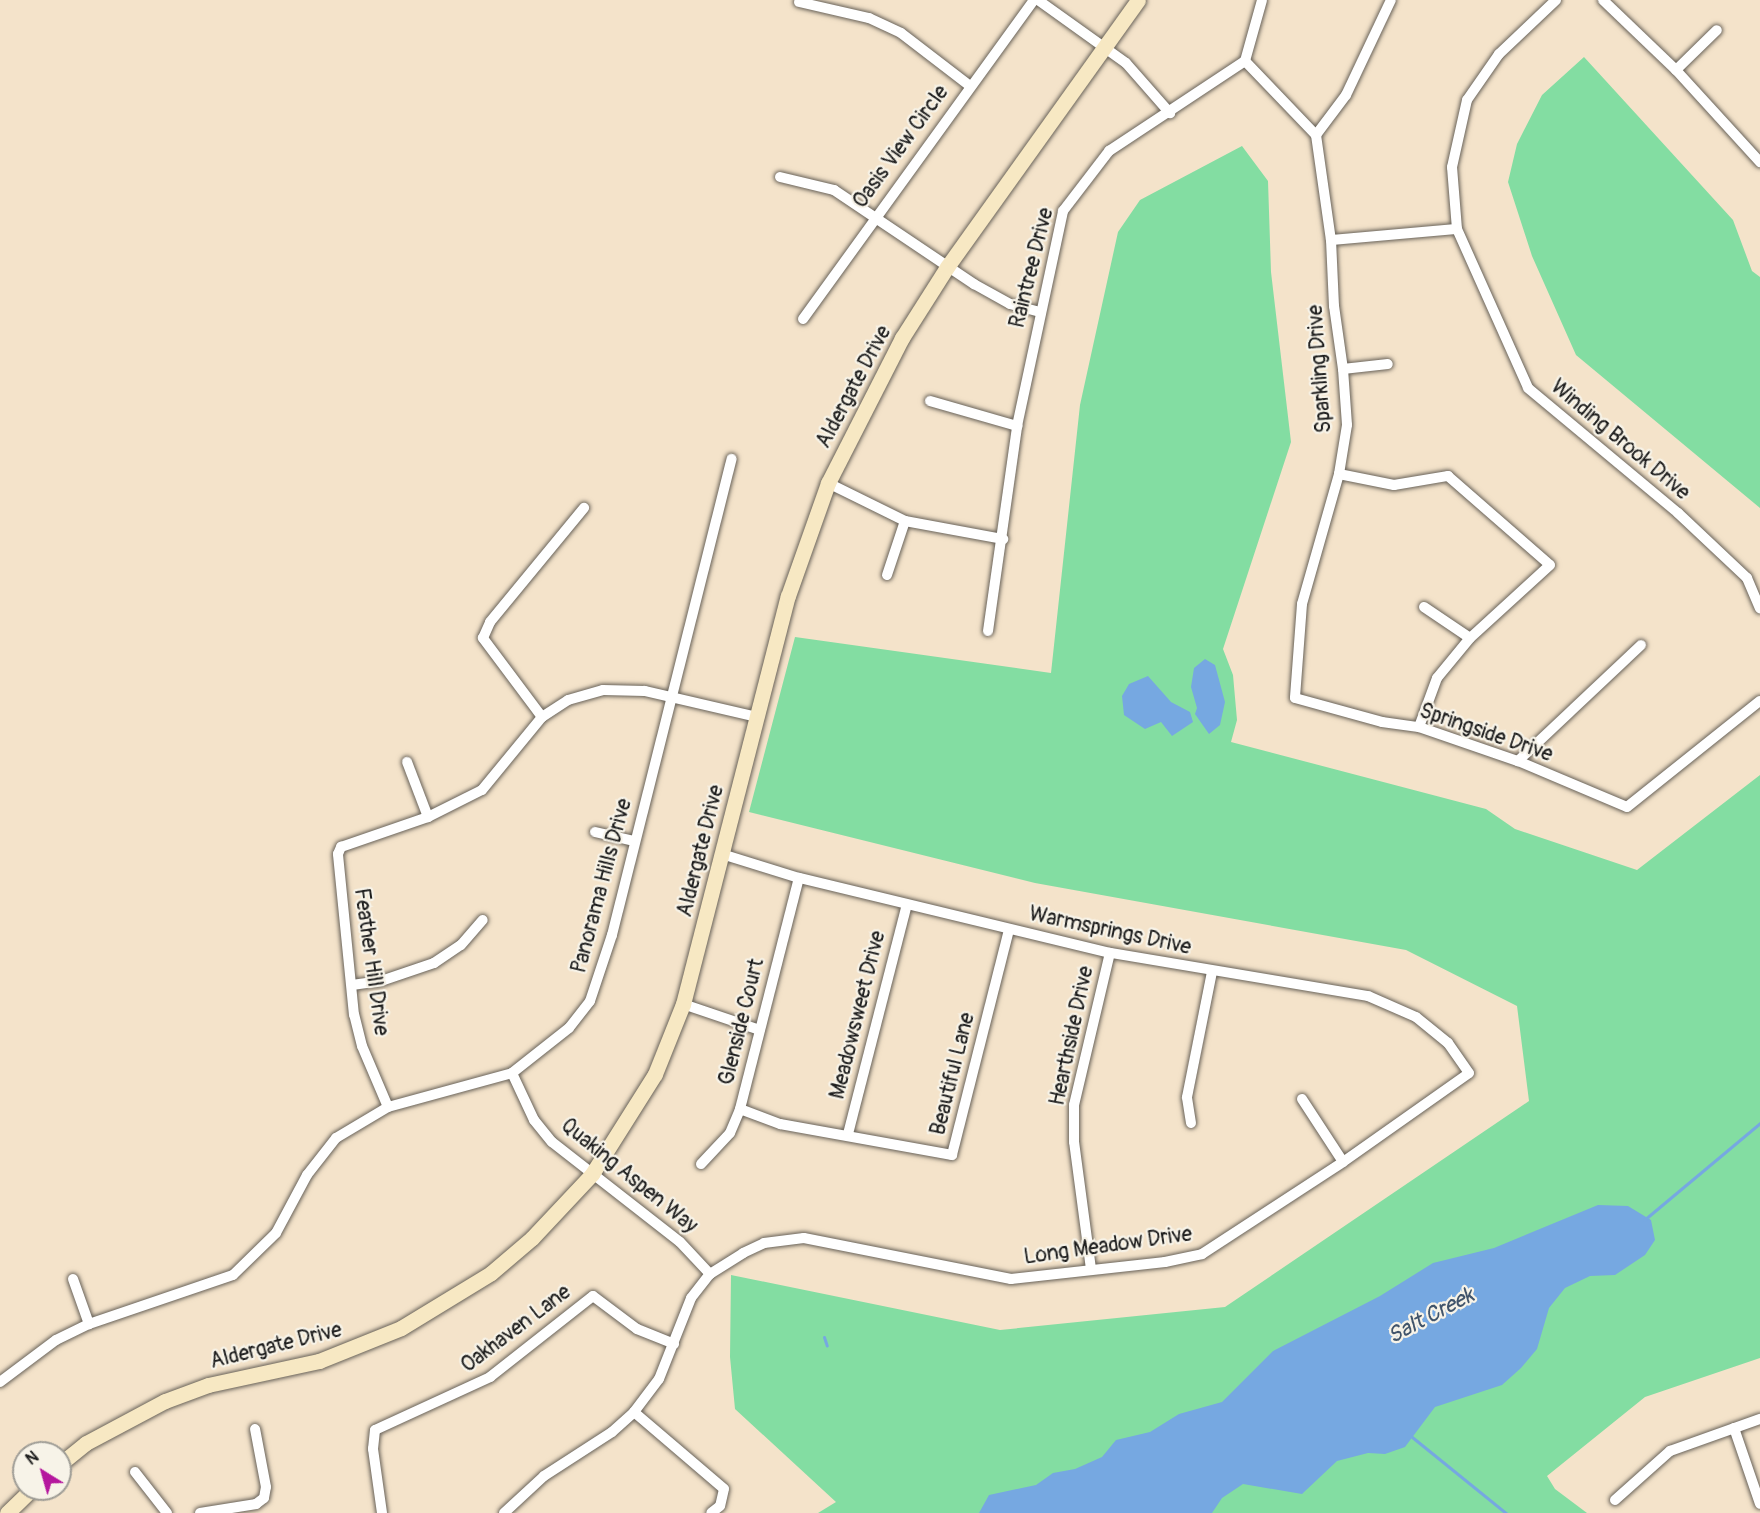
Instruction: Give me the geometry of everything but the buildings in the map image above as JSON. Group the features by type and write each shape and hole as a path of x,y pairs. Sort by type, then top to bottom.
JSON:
{"street":[{"name":"Oasis View Circle","path":"803,319 1034,0"},
{"path":"1038,0 1126,63 1153,89 1170,113"},
{"name":"Aldergate Drive","path":"72,1454 86,1443 165,1401 208,1385 319,1361 401,1328 491,1273 532,1238 592,1174 655,1074 683,1004 788,596 828,483 902,338 947,267 1138,0"},
{"path":"1262,0 1245,60 1316,135 1346,95 1391,0"},
{"name":"Winding Brook Drive","path":"1556,0 1499,54 1467,100 1452,167 1457,229 1528,388 1678,513 1747,578 1760,608"},
{"path":"1603,0 1676,70 1760,160"},
{"path":"799,2 869,18 901,33 970,86"},
{"path":"1676,70 1717,30"},
{"name":"Raintree Drive","path":"988,631 1003,539 1017,426 1039,312 1063,211 1079,185 1109,151 1170,113 1245,60"},
{"name":"Sparkling Drive","path":"1295,698 1302,604 1339,474 1347,425 1343,369 1334,306 1331,240 1316,135"},
{"path":"780,177 834,190 947,267 1010,304 1039,312"},
{"path":"1331,240 1457,229"},
{"path":"1343,369 1388,364"},
{"path":"930,400 1017,426"},
{"name":"Panorama Hills Drive","path":"0,1382 56,1340 89,1324 209,1286 249,1264 276,1233 318,1156 336,1138 388,1107 512,1073 569,1028 590,1001 612,934 732,459"},
{"path":"1339,474 1394,485 1448,476 1550,565 1470,638 1437,678 1419,727"},
{"path":"828,483 904,521 1003,539"},
{"path":"542,717 483,638 490,622 584,508"},
{"path":"887,575 904,521"},
{"path":"1424,607 1470,638"},
{"path":"1518,761 1641,645"},
{"path":"407,762 428,817 482,790 542,717 568,700 603,690 673,696 757,717"},
{"name":"Springside Drive","path":"1295,698 1419,727 1518,761 1627,807 1760,701"},
{"name":"Feather Hill Drive","path":"388,1107 362,1046 352,985 338,854 341,847 428,817"},
{"path":"596,832 634,842"},
{"name":"Warmsprings Drive","path":"722,854 799,878 1110,953 1212,972 1368,996 1416,1017 1448,1043 1469,1072"},
{"name":"Glenside Court","path":"701,1164 730,1133 740,1109 799,878"},
{"name":"Meadowsweet Drive","path":"848,1134 907,905"},
{"path":"352,985 381,981 434,963 461,945 483,920"},
{"name":"Beautiful Lane","path":"740,1109 780,1124 848,1134 952,1155 1009,930"},
{"name":"Hearthside Drive","path":"1091,1269 1074,1142 1074,1105 1110,953"},
{"path":"1191,1124 1187,1097 1212,972"},
{"path":"683,1004 760,1030"},
{"name":"Long Meadow Drive","path":"504,1513 544,1476 612,1432 634,1412 659,1379 691,1298 711,1274 764,1243 804,1238 995,1278 1165,1262 1202,1254 1220,1246 1469,1072"},
{"name":"Quaking Aspen Way","path":"512,1073 534,1120 552,1142 680,1242 711,1274"},
{"path":"1302,1099 1343,1162"},
{"path":"73,1279 89,1324"},
{"name":"Oakhaven Lane","path":"382,1513 373,1449 375,1430 490,1377 593,1296 616,1317 674,1344"},
{"path":"634,1412 724,1489 720,1506 711,1513"},
{"path":"1616,1500 1670,1451 1760,1419"},
{"path":"1734,1428 1760,1504"},
{"path":"200,1513 256,1504 264,1498 266,1487 255,1429"},
{"path":"135,1472 167,1513"},
{"path":"0,1505 8,1513 20,1501"}],"green space":[{"path":"1584,57 1733,220 1752,271 1760,277 1760,508 1576,355 1532,256 1508,182 1517,144 1542,95"},
{"path":"1242,146 1268,181 1271,272 1291,442 1223,649 1233,675 1237,720 1231,742 1486,809 1515,829 1637,870 1760,775 1760,1358 1645,1397 1547,1476 1555,1489 1587,1513 818,1513 836,1502 735,1409 730,1357 731,1275 1000,1330 1225,1307 1529,1101 1517,1006 1406,950 1035,883 749,812 795,637 1051,673 1080,405 1118,232 1140,200"}],"water":[{"path":"1205,659 1215,665 1225,702 1220,725 1209,734 1195,714 1197,708 1191,687 1194,668"},
{"path":"1148,676 1171,702 1190,712 1193,722 1172,736 1161,722 1145,729 1124,715 1122,696 1129,684"},
{"path":"1598,1205 1628,1206 1651,1220 1655,1240 1645,1255 1615,1275 1590,1276 1565,1288 1549,1308 1537,1349 1521,1368 1502,1385 1435,1407 1405,1447 1385,1454 1368,1453 1337,1461 1302,1494 1243,1484 1222,1498 1212,1513 979,1513 989,1495 1036,1485 1053,1473 1075,1469 1102,1457 1116,1440 1150,1432 1179,1414 1222,1402 1273,1351 1380,1296 1433,1263 1494,1248"}],"waterway":[{"name":"Salt Creek","path":"1644,1220 1760,1123"},
{"path":"824,1337 827,1346"},
{"path":"1412,1437 1506,1513"}]}
